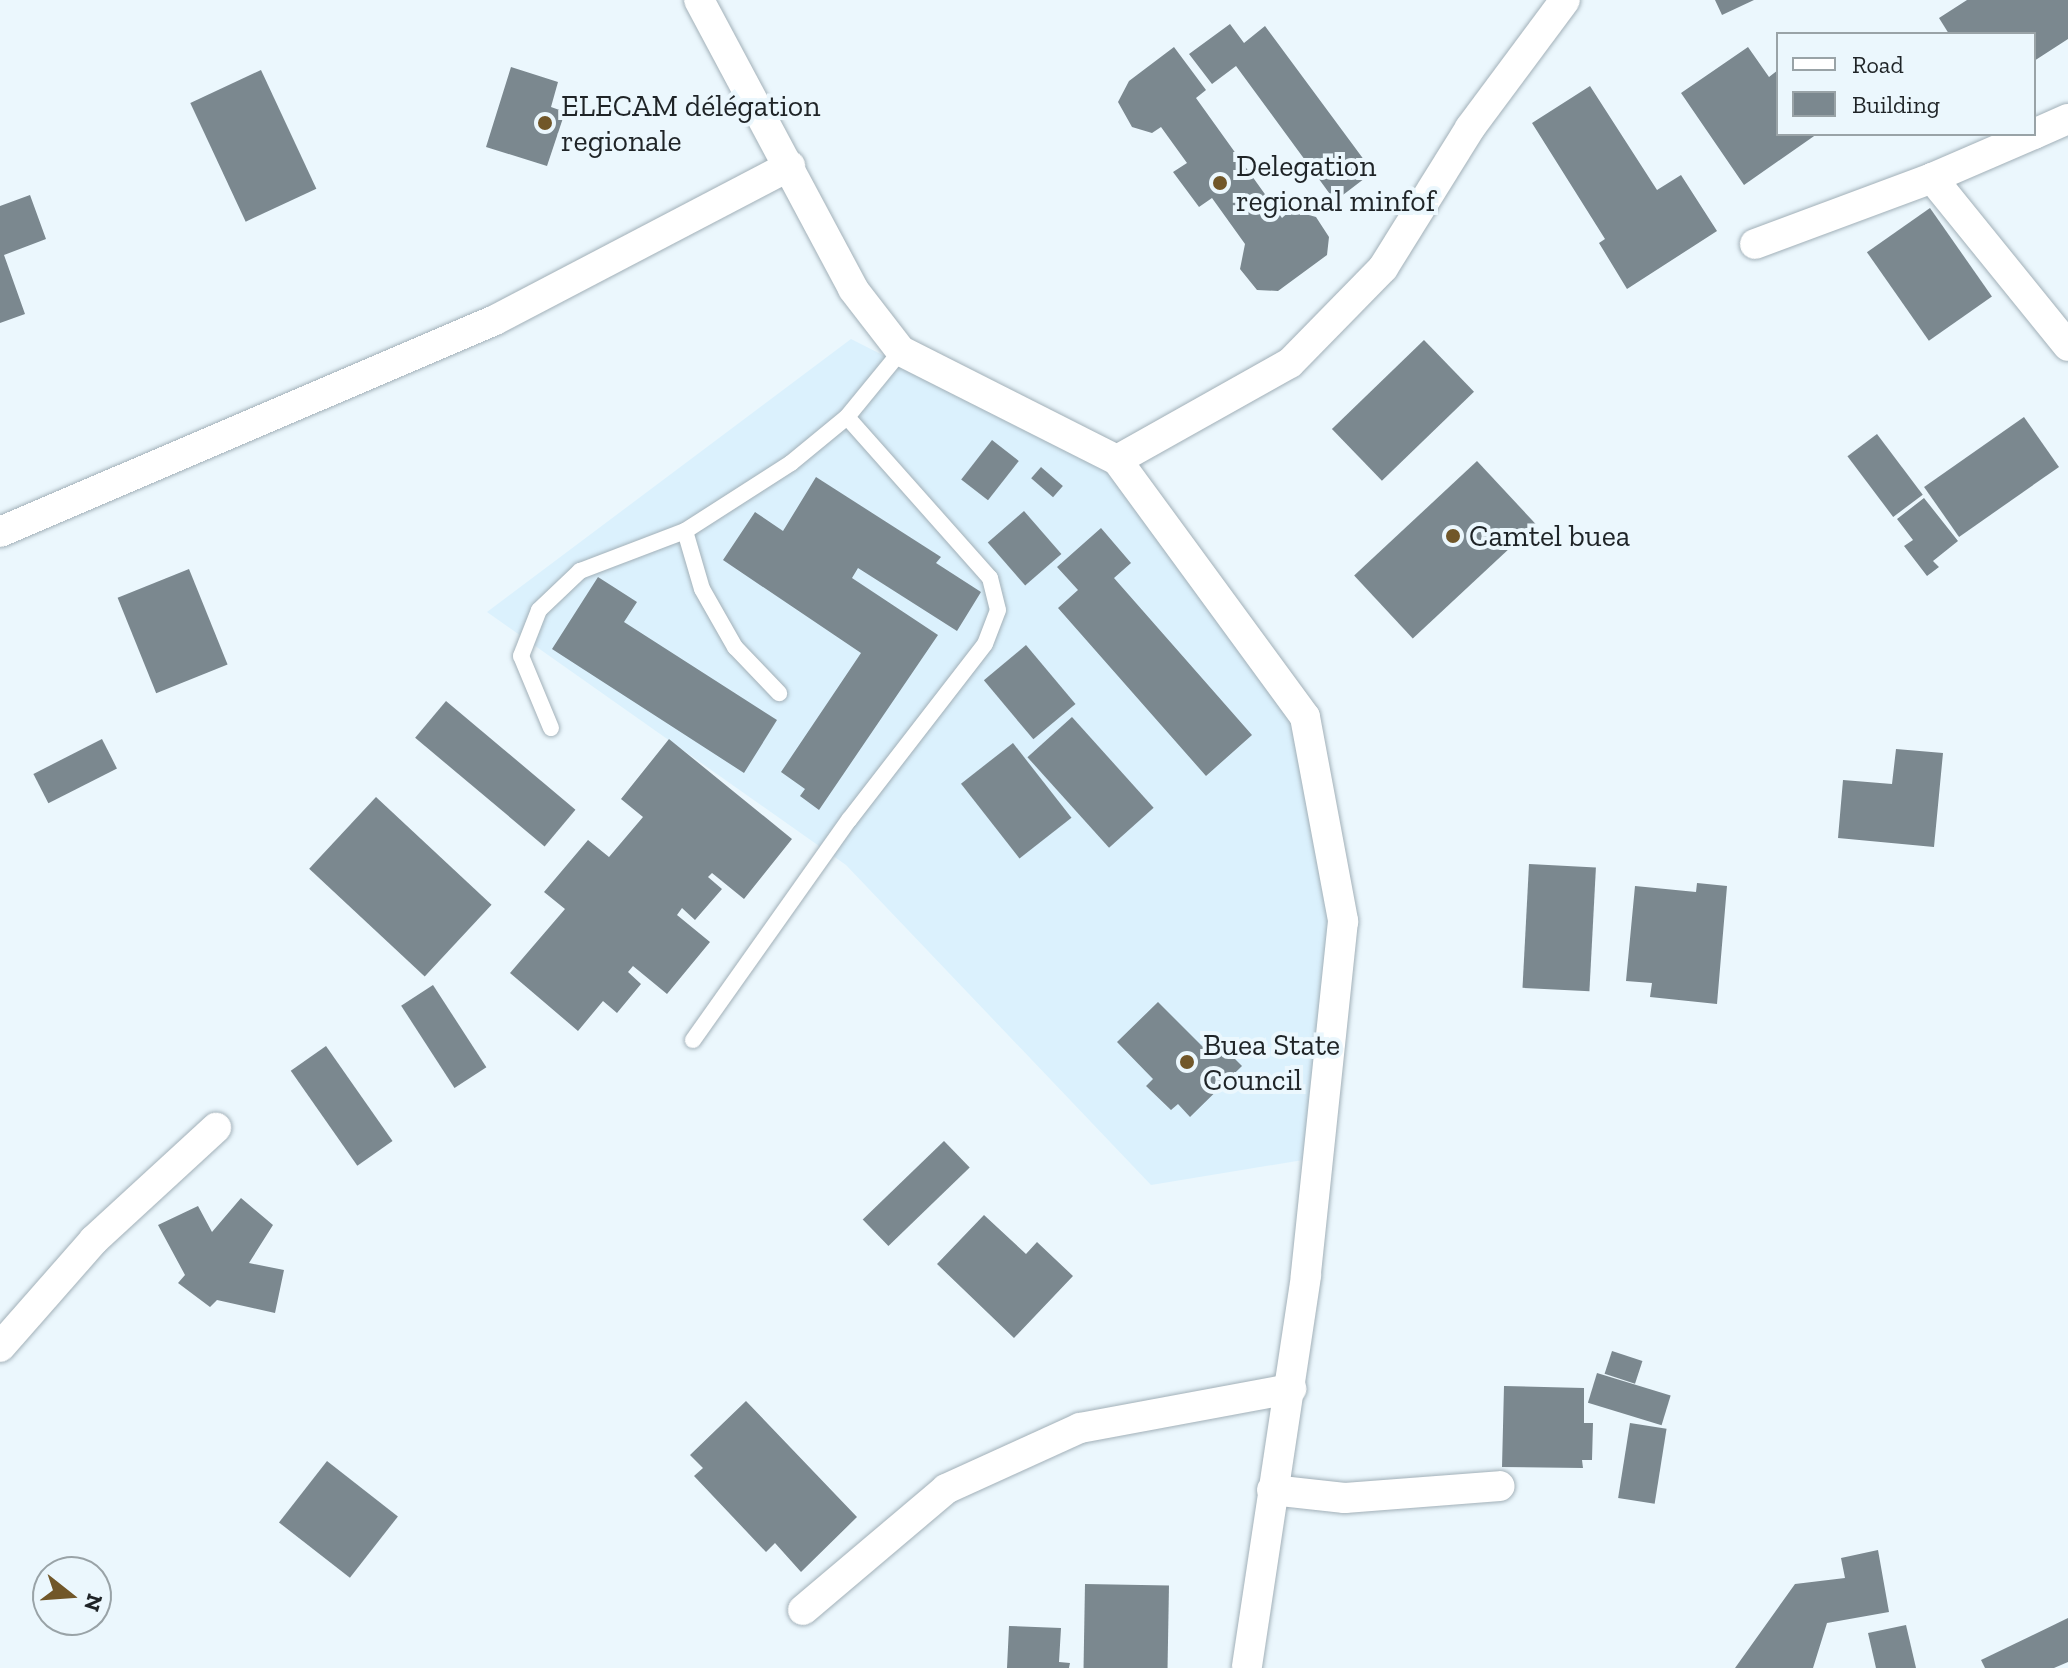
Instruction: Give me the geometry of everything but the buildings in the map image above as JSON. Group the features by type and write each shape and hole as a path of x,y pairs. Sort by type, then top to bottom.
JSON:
{"street":[{"path":"699,0 853,289 901,351 1117,460 1305,717 1343,921 1320,1166 1291,1389 1272,1490 1247,1668"},
{"path":"1117,460 1290,363 1372,279 1470,128 1565,0"},
{"path":"2036,133 2068,119"},
{"path":"1755,244 1932,178 2029,136"},
{"path":"0,532 495,320 790,166"},
{"path":"1932,178 2068,346"},
{"path":"0,1347 94,1240 216,1128"},
{"path":"803,1610 946,1489 1080,1428 1291,1389"},
{"path":"1272,1490 1345,1498 1500,1486"}],"lane":[{"path":"551,728 521,656 539,610 580,571 685,531 791,463 847,417 901,351"},
{"path":"693,1040 849,820 985,644 998,610 990,578 847,417"},
{"path":"685,531 702,589 735,647 779,693"}],"shaded area":[{"path":"851,339 1104,467 1297,717 1338,919 1315,1158 1151,1185 846,865 487,612"}],"place":[{"name":"ELECAM délégation regionale","path":"545,123"},
{"name":"Delegation regional minfof","path":"1220,183"},
{"name":"Camtel buea","path":"1453,536"},
{"name":"Buea State Council","path":"1187,1062"}]}
